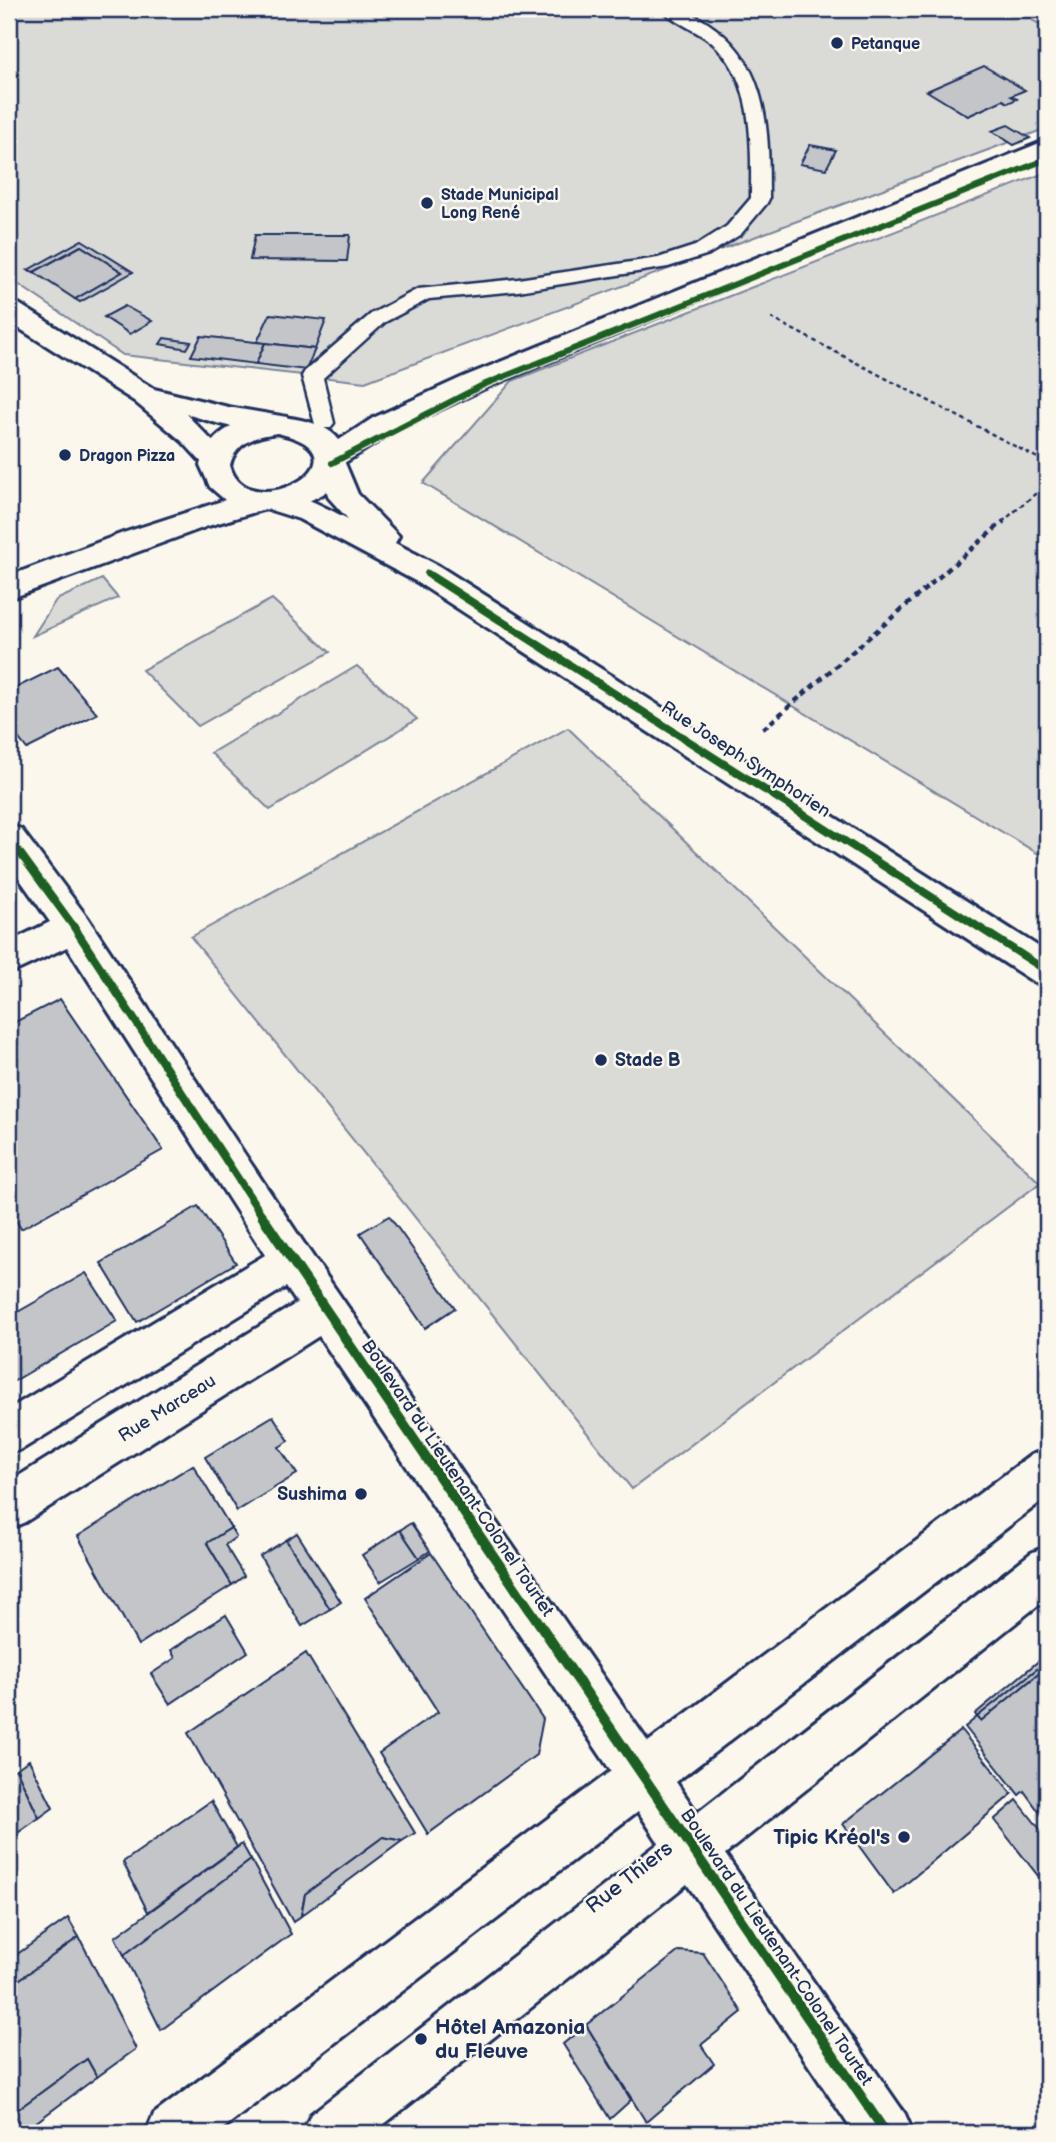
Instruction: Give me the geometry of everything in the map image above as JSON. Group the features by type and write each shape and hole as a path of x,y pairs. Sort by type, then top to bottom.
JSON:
{"street":[{"path":"332,461 383,425 473,383 1047,148"},
{"path":"9,310 139,391 183,424 215,462 223,484 246,497 267,500"},
{"path":"134,538 186,499 215,462 223,446 237,434 256,427 366,417 473,383"},
{"path":"9,588 188,519 294,496 313,488 329,472 332,461 324,441 316,434 285,425 183,405 139,391"},
{"name":"Rue Joseph Symphorien","path":"332,461 344,498 355,511 428,573"},
{"name":"Rue Joseph Symphorien","path":"267,500 310,512 428,573 1047,971"},
{"name":"Boulevard du Lieutenant-Colonel Tourtet","path":"9,838 74,927 292,1261 641,1778 886,2133"},
{"path":"9,959 74,927"},
{"path":"9,1433 292,1261"},
{"name":"Rue Marceau","path":"9,1507 325,1309"},
{"path":"173,2133 1047,1470"},
{"name":"Rue Thiers","path":"330,2133 1047,1569"}],"lane":[{"path":"323,423 312,376 378,317 425,293 518,285 661,263 702,250 734,230 760,199 755,108 739,62 707,30 670,9"}],"path":[{"path":"771,318 1047,463"},
{"path":"763,729 1047,484"}],"shaded area":[{"name":"Stade Municipal Long René","path":"9,9 1012,9 1047,28 1047,128 365,382 123,355 9,278"},
{"path":"1047,172 1047,859 423,483 512,381"},
{"path":"102,579 118,598 33,636 56,600"},
{"path":"272,599 330,652 198,726 142,670"},
{"path":"357,666 417,719 270,810 211,753"},
{"name":"Stade B","path":"568,728 1040,1183 632,1489 191,937"}],"building":[{"path":"984,66 1025,90 1011,96 1017,99 1008,103 1003,100 968,116 927,91"},
{"path":"1008,125 1030,138 1014,145 992,131"},
{"path":"810,145 836,150 826,169 800,164"},
{"path":"255,235 350,235 347,261 250,260"},
{"path":"82,240 133,272 80,302 75,299 122,272 81,246 34,272 28,270"},
{"path":"81,246 122,272 75,299 34,272"},
{"path":"125,306 152,321 130,334 104,317"},
{"path":"270,314 326,320 315,349 257,342"},
{"path":"201,336 265,343 256,364 191,356"},
{"path":"164,338 191,342 187,349 160,344"},
{"path":"265,343 315,349 306,370 256,364"},
{"path":"58,667 97,714 27,749 9,726 9,691"},
{"path":"60,999 163,1150 21,1229 9,1209 9,1025"},
{"path":"198,1206 236,1263 137,1322 101,1263"},
{"path":"389,1216 455,1308 425,1328 360,1233"},
{"path":"86,1273 117,1321 9,1384 9,1317"},
{"path":"273,1416 289,1441 279,1447 297,1474 237,1511 205,1457"},
{"path":"193,1465 231,1528 207,1543 232,1585 138,1645 78,1536"},
{"path":"411,1523 430,1551 419,1558 400,1530"},
{"path":"231,1528 236,1537 225,1545 244,1576 232,1585 207,1543"},
{"path":"400,1530 419,1558 380,1582 362,1555"},
{"path":"297,1533 341,1602 330,1609 286,1540"},
{"path":"286,1540 330,1609 302,1626 260,1556"},
{"path":"431,1553 543,1719 536,1755 428,1834 379,1753 438,1712 365,1598"},
{"path":"226,1615 248,1652 170,1704 151,1674 175,1658 171,1650"},
{"path":"306,1653 415,1833 402,1841 383,1837 305,1894 301,1916 293,1922 188,1733"},
{"path":"1047,1654 1047,1661 977,1717 975,1714"},
{"path":"1047,1661 1047,1667 981,1721 977,1717"},
{"path":"1047,1667 1045,1820 1024,1791 1019,1795 965,1727 977,1717 981,1721"},
{"path":"961,1730 1012,1794 894,1894 843,1824"},
{"path":"29,1760 53,1808 39,1818 16,1769"},
{"path":"16,1769 39,1818 9,1839 9,1773"},
{"path":"1017,1800 1047,1838 1047,1887 994,1820"},
{"path":"211,1801 237,1847 148,1912 123,1862"},
{"path":"383,1837 402,1841 301,1916 305,1894"},
{"path":"242,1844 251,1860 124,1955 115,1937"},
{"path":"251,1860 291,1934 161,2030 124,1955"},
{"path":"68,1918 79,1937 9,1987 9,1960"},
{"path":"79,1937 136,2049 97,2077 87,2059 13,2113 9,2103 9,1987"},
{"path":"679,1951 703,1953 742,2012 701,2045 714,2064 646,2122 586,2025"},
{"path":"586,2025 631,2100 610,2119 563,2044"},
{"path":"87,2059 97,2077 23,2132 13,2113"}],"cycle path":[{"path":"332,463 483,385 1047,159"},
{"path":"428,574 1047,971"},
{"path":"9,838 74,927 292,1261 886,2133"}],"place":[{"name":"Petanque","path":"837,43"},
{"name":"Stade Municipal Long René","path":"427,203"},
{"name":"Dragon Pizza","path":"65,455"},
{"name":"Stade B","path":"601,1060"},
{"name":"Sushima","path":"361,1494"},
{"name":"Tipic Kréol's","path":"904,1837"},
{"name":"Hôtel Amazonia du Fleuve","path":"421,2039"}]}
